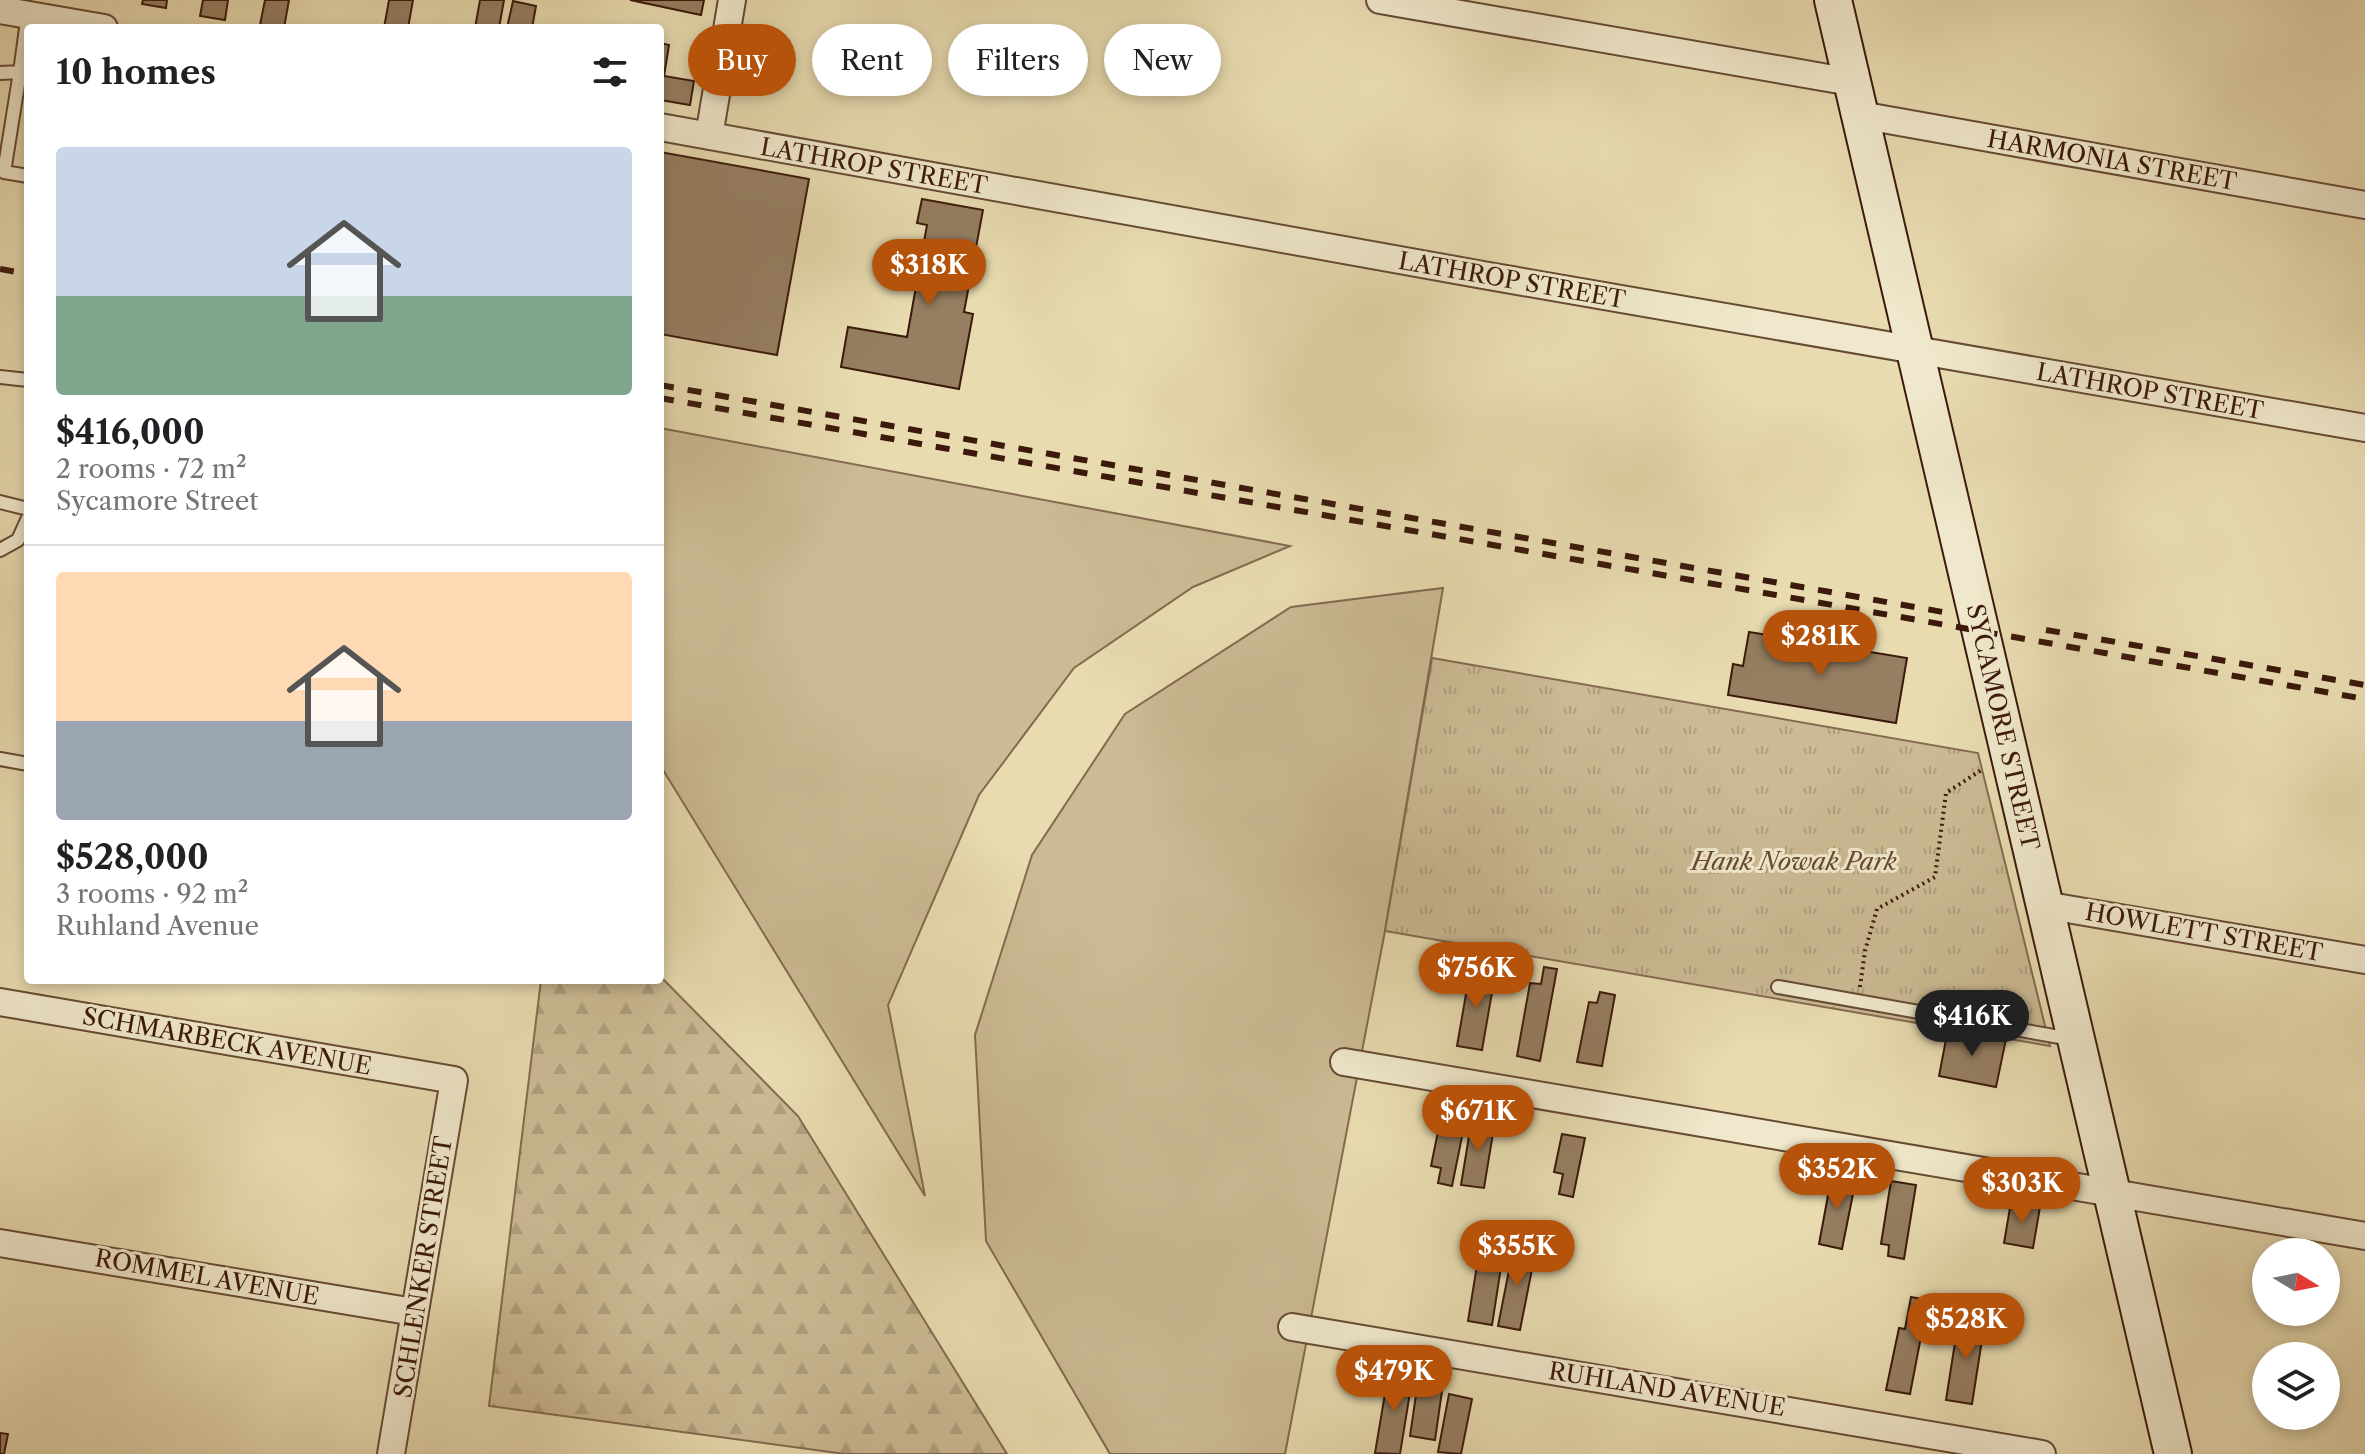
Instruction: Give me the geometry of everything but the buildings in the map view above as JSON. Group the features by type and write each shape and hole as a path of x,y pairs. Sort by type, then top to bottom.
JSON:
{"street":[{"path":"709,136 732,0"},
{"name":"HARMONIA STREET","path":"1380,0 2365,205"},
{"name":"SYCAMORE STREET","path":"1833,0 2173,1454"},
{"path":"0,10 82,24"},
{"name":"LATHROP STREET","path":"664,128 2365,428"},
{"name":"HOWLETT STREET","path":"2044,905 2365,960"},
{"name":"SCHMARBECK AVENUE","path":"0,1002 454,1080"},
{"path":"1344,1062 2365,1236"},
{"name":"SCHLENKER STREET","path":"391,1454 454,1080"},
{"name":"ROMMEL AVENUE","path":"0,1243 414,1312"},
{"name":"RUHLAND AVENUE","path":"1292,1327 2042,1454"}],"lane":[{"path":"27,24 28,14"},
{"path":"24,43 20,72 22,94 4,172 24,175"},
{"path":"0,73 20,72"},
{"path":"0,377 24,380"},
{"path":"0,502 24,508"},
{"path":"0,550 18,540 24,527"},
{"path":"0,759 24,763"},
{"path":"1778,987 2077,1041"}],"path":[{"path":"1857,1001 1865,951 1877,909 1935,877 1946,793 1985,768"}],"green space":[{"path":"664,429 1290,546 1193,587 1074,668 979,795 888,1005 925,1196 664,772"},
{"path":"1443,588 1385,931 1285,1454 1110,1454 986,1241 975,1035 1032,855 1125,714 1291,607"},
{"name":"Hank Nowak Park","path":"1432,658 1978,753 2050,1046 1385,931"},
{"path":"664,980 798,1116 1007,1454 845,1454 489,1406 541,984 664,984"}],"railway":[{"path":"0,269 24,273"},
{"path":"664,386 1943,612"},
{"path":"664,399 2365,699"},
{"path":"2046,630 2365,685"}]}
